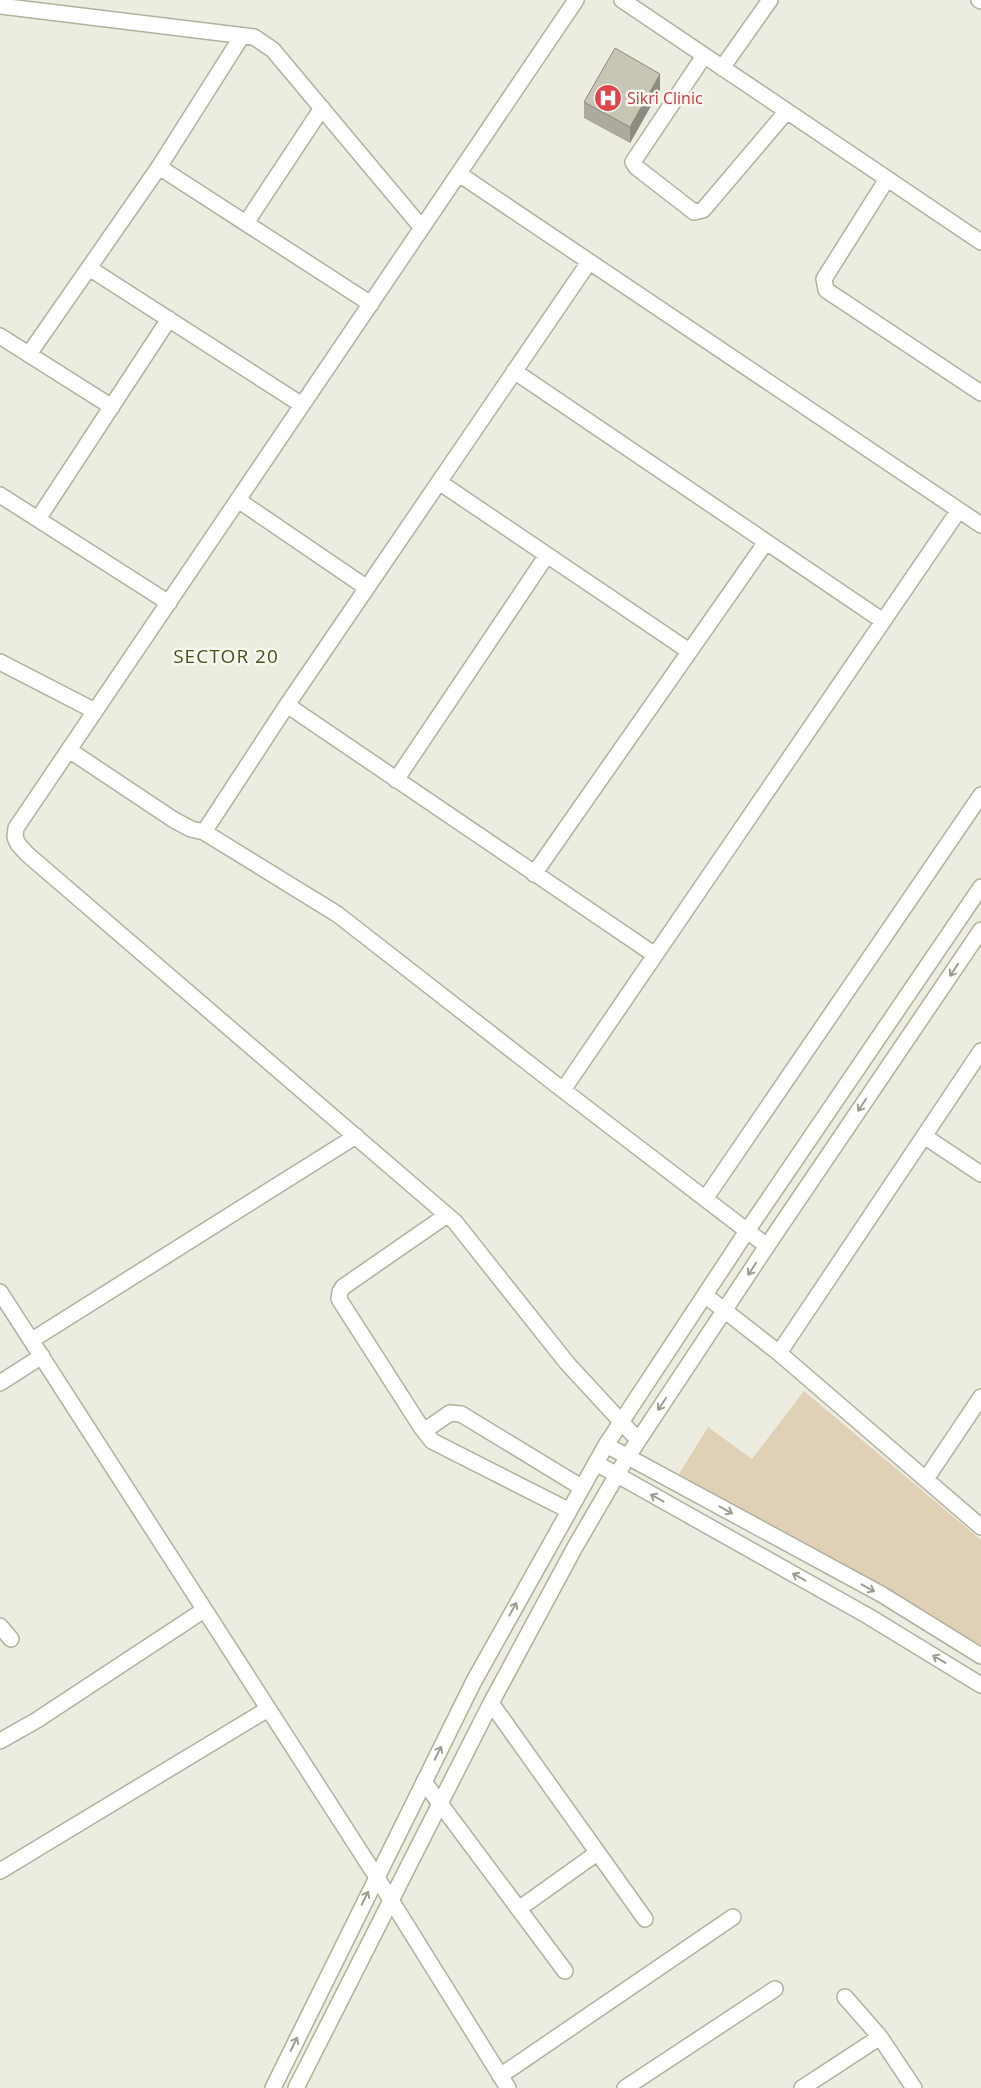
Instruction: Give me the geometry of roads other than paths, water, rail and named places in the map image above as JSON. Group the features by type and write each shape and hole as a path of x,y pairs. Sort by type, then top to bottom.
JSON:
{"street":[{"path":"576,0 16,828 15,837 18,844 455,1222 567,1363 638,1440"},
{"path":"622,0 981,242"},
{"path":"722,68 770,0"},
{"path":"0,6 254,37 274,50 422,228"},
{"path":"28,354 160,167 242,36"},
{"path":"704,56 633,162 636,167 694,212 703,210 787,111"},
{"path":"246,223 322,108"},
{"path":"160,167 371,304"},
{"path":"459,174 981,525"},
{"path":"887,179 824,279 824,286 826,290 981,393"},
{"path":"204,832 287,705 589,262"},
{"path":"89,268 302,405"},
{"path":"38,519 169,319"},
{"path":"0,336 112,407"},
{"path":"514,371 883,622"},
{"path":"439,482 689,651"},
{"path":"0,495 169,603"},
{"path":"238,500 367,588"},
{"path":"562,1090 959,510"},
{"path":"534,874 766,542"},
{"path":"396,780 547,555"},
{"path":"0,662 96,711"},
{"path":"287,705 655,956"},
{"path":"69,750 174,820 191,829 204,832 337,914 562,1090 767,1246"},
{"path":"705,1199 981,795"},
{"path":"273,2088 376,1876 474,1681 606,1445 706,1296 747,1231 981,887"},
{"path":"296,2088 491,1703 616,1475 767,1246 981,930"},
{"path":"779,1353 981,1051"},
{"path":"32,1340 356,1136"},
{"path":"924,1136 981,1174"},
{"path":"447,1215 343,1287 339,1296 424,1431 436,1443 568,1510"},
{"path":"0,1292 376,1876 504,2082 733,1917"},
{"path":"706,1296 779,1353 981,1527"},
{"path":"0,1382 42,1356"},
{"path":"926,1479 981,1397"},
{"path":"424,1431 448,1414 461,1414 581,1488"},
{"path":"606,1445 881,1594 981,1656"},
{"path":"596,1463 868,1616 981,1684"},
{"path":"0,1741 37,1720 204,1610"},
{"path":"0,1626 11,1639"},
{"path":"491,1703 645,1919"},
{"path":"0,1871 268,1709"},
{"path":"424,1782 520,1908 565,1971"},
{"path":"520,1908 597,1853"},
{"path":"625,2088 775,1988"},
{"path":"844,1996 880,2037 914,2088"},
{"path":"802,2088 880,2037"}],"place":[{"name":"Sikri Clinic","path":"608,98"}],"district":[{"name":"SECTOR 20","path":"226,656"}]}
